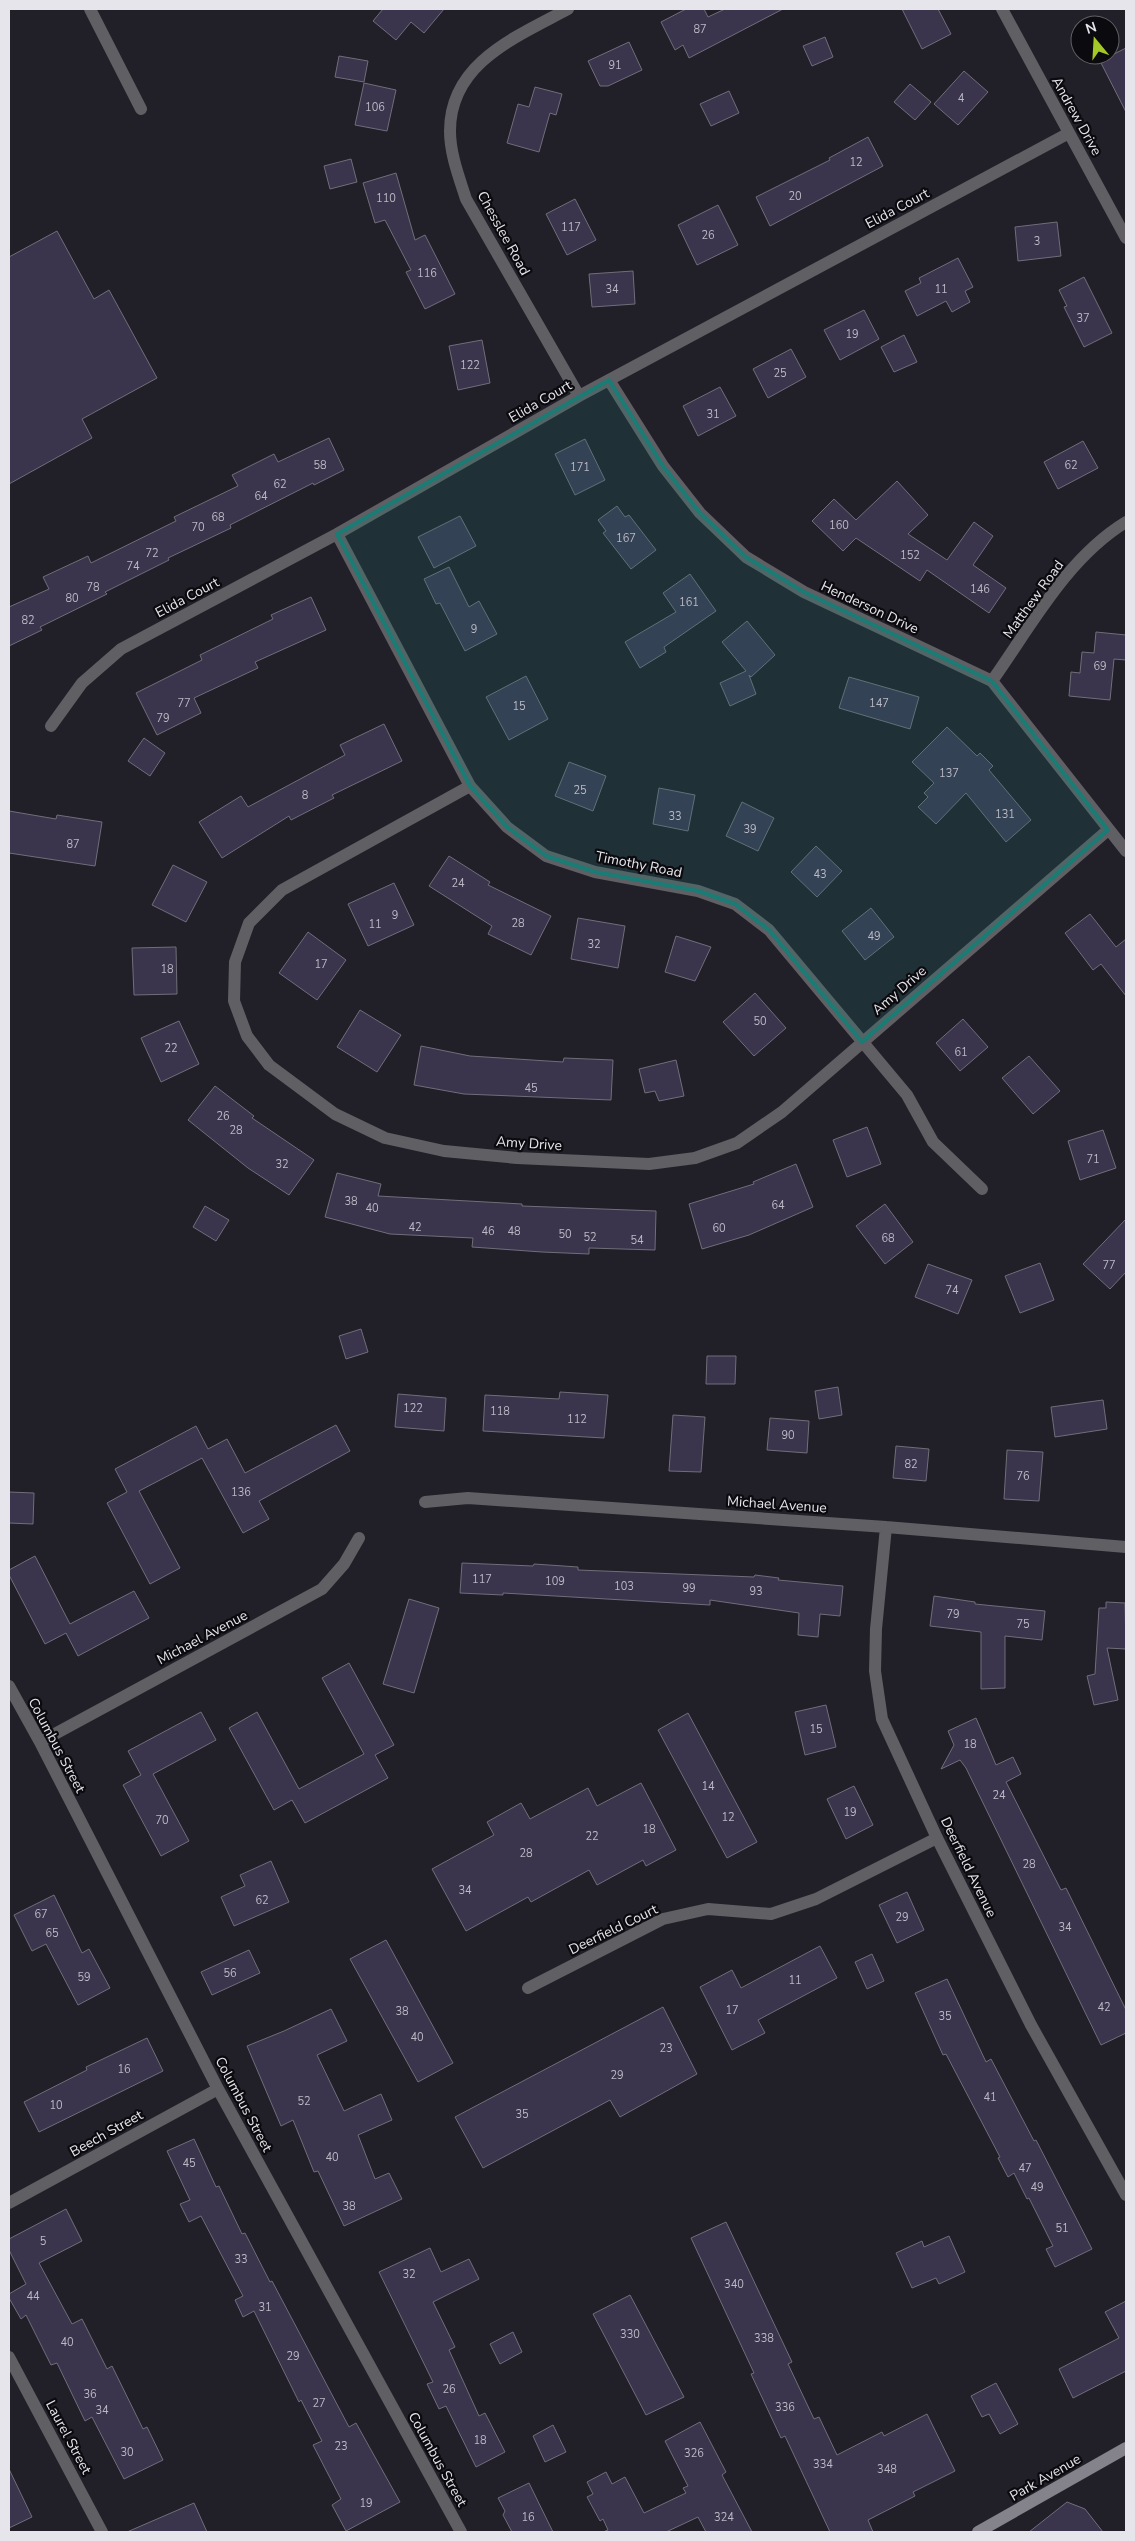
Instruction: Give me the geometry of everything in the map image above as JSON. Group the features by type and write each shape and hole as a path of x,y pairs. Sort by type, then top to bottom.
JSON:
{"street":[{"path":"90,9 141,109"},
{"name":"Chesslee Road","path":"568,9 510,40 475,65 455,96 450,131 455,166 466,198 579,396"},
{"name":"Andrew Drive","path":"1002,9 1126,238"},
{"name":"Elida Court","path":"51,726 82,683 121,649 337,534 579,396 1069,133"},
{"name":"Henderson Drive","path":"609,380 670,474 700,513 746,557 804,592 992,681 1126,851"},
{"name":"Matthew Road","path":"992,681 1070,572 1112,530 1126,522"},
{"name":"Timothy Road","path":"337,534 470,786 507,827 546,856 595,872 698,891 735,904 769,930 907,1095 933,1142 982,1189"},
{"name":"Amy Drive","path":"470,786 282,890 249,923 235,962 234,1000 247,1036 269,1065 334,1114 385,1138 444,1151 517,1158 649,1164 695,1158 737,1143 782,1112 1108,830"},
{"name":"Michael Avenue","path":"425,1502 468,1498 886,1526 1126,1547"},
{"name":"Deerfield Avenue","path":"886,1526 876,1629 875,1671 882,1719 938,1838 1031,2025 1126,2196"},
{"name":"Michael Avenue","path":"40,1742 322,1588 344,1564 359,1538"},
{"name":"Columbus Street","path":"9,1686 40,1742 218,2089 461,2532"},
{"name":"Deerfield Court","path":"528,1988 664,1919 708,1909 771,1914 816,1899 938,1838"},
{"name":"Beech Street","path":"9,2203 218,2089"},
{"name":"Laurel Street","path":"9,2357 102,2532"},
{"name":"Park Avenue","path":"978,2532 1126,2448"}],"highlighted area":[{"path":"609,380 663,466 700,513 746,557 804,592 992,681 1108,830 862,1042 769,930 735,904 698,891 595,872 546,856 507,827 470,786 337,534"}],"building":[{"path":"383,9 444,9 424,33 411,22 396,40 373,21"},
{"path":"686,9 704,9 708,17 725,9 783,9 689,58 683,45 675,50 661,22"},
{"path":"902,9 938,9 951,34 922,49"},
{"path":"825,37 833,57 812,66 803,46"},
{"path":"629,42 642,70 608,86 600,86 588,61"},
{"path":"1126,48 1126,112 1102,65 1120,65 1120,51"},
{"path":"339,56 368,61 364,82 335,77"},
{"path":"964,71 988,92 958,125 934,104"},
{"path":"364,83 396,90 387,131 355,125"},
{"path":"910,84 931,102 915,120 894,102"},
{"path":"535,87 562,94 556,115 550,113 539,152 507,143 518,104 529,107"},
{"path":"729,91 739,113 711,126 700,104"},
{"path":"868,137 883,166 770,226 756,197 830,160 829,158"},
{"path":"351,159 357,182 330,189 324,166"},
{"path":"396,173 415,240 425,235 455,294 425,309 406,272 411,270 385,220 375,223 363,183"},
{"path":"575,199 596,240 567,255 546,214"},
{"path":"718,205 738,245 697,265 678,225"},
{"path":"1057,222 1061,256 1018,261 1015,227"},
{"path":"57,231 94,299 109,290 157,378 82,419 92,438 9,484 9,257"},
{"path":"958,258 973,287 965,291 970,302 952,312 946,301 917,316 905,291 921,283 919,278"},
{"path":"633,271 635,304 592,307 589,274"},
{"path":"1084,277 1112,333 1084,347 1064,307 1067,306 1059,290"},
{"path":"864,310 879,339 840,360 824,330"},
{"path":"904,335 917,362 894,372 881,347"},
{"path":"482,340 490,383 458,390 449,346"},
{"path":"791,349 806,377 768,398 753,369"},
{"path":"720,387 736,416 698,436 683,406"},
{"path":"329,438 344,470 314,485 313,483 230,525 231,528 168,558 169,560 105,592 107,594 40,627 42,630 9,646 9,607 49,589 43,577 88,556 91,563 176,521 174,517 238,486 232,475 274,454 278,462"},
{"path":"585,439 605,480 575,495 555,454"},
{"path":"1083,441 1098,468 1058,489 1044,462"},
{"path":"897,481 928,515 908,534 947,560 974,522 993,536 973,565 1006,588 989,613 927,570 920,581 856,538 843,551 812,521 834,499 856,520"},
{"path":"617,506 625,517 629,515 656,550 631,569 603,533 606,531 598,520"},
{"path":"460,516 476,546 434,568 418,537"},
{"path":"449,567 469,607 479,601 497,634 465,651 440,603 436,604 424,579"},
{"path":"690,574 716,611 664,647 666,652 640,668 625,642 676,612 663,593"},
{"path":"311,597 326,630 255,662 258,668 194,698 201,713 157,735 136,693 202,660 200,655 273,619 271,615"},
{"path":"747,621 775,655 751,677 749,675 756,694 730,706 720,683 746,671 722,642"},
{"path":"1096,632 1126,635 1126,660 1114,659 1110,700 1069,696 1071,672 1080,673 1082,652 1094,653"},
{"path":"526,676 548,719 509,740 486,697"},
{"path":"849,677 919,697 910,729 839,708"},
{"path":"384,724 402,761 332,795 334,798 291,820 289,816 222,858 199,822 241,796 248,807 345,755 340,745"},
{"path":"947,727 977,756 980,753 993,766 989,770 1031,820 1006,842 966,793 936,824 918,807 928,797 924,793 934,783 912,762"},
{"path":"144,738 165,753 150,776 128,761"},
{"path":"569,762 606,776 593,811 555,796"},
{"path":"659,788 695,795 688,831 653,824"},
{"path":"742,802 774,818 758,851 726,836"},
{"path":"9,811 56,819 57,815 102,822 95,866 9,853"},
{"path":"816,846 842,871 817,897 791,872"},
{"path":"449,856 490,882 488,885 551,916 531,955 488,934 492,926 429,886"},
{"path":"173,865 207,882 186,922 152,905"},
{"path":"394,883 414,925 368,946 348,904"},
{"path":"871,908 894,937 865,960 842,931"},
{"path":"1090,914 1116,947 1126,939 1126,996 1101,964 1093,970 1065,933"},
{"path":"578,918 625,926 618,968 571,959"},
{"path":"308,932 346,960 317,1000 279,973"},
{"path":"676,936 711,947 695,981 665,972"},
{"path":"176,947 177,994 134,995 132,948"},
{"path":"755,993 786,1028 754,1056 723,1022"},
{"path":"360,1010 401,1035 377,1072 337,1047"},
{"path":"963,1019 988,1047 960,1071 936,1043"},
{"path":"179,1021 199,1064 161,1082 141,1038"},
{"path":"421,1046 470,1056 563,1062 564,1058 613,1060 611,1100 464,1094 414,1085"},
{"path":"1029,1056 1060,1091 1033,1114 1002,1078"},
{"path":"676,1060 684,1096 659,1101 655,1091 645,1093 639,1069"},
{"path":"215,1086 254,1116 252,1118 314,1160 289,1195 248,1168 188,1120"},
{"path":"867,1127 881,1164 847,1177 833,1140"},
{"path":"1103,1130 1116,1168 1080,1180 1068,1141"},
{"path":"796,1164 813,1207 749,1235 702,1249 689,1204 754,1184 753,1182"},
{"path":"337,1173 381,1184 378,1196 522,1204 522,1206 656,1211 655,1250 589,1248 589,1254 542,1252 472,1247 473,1238 390,1234 325,1217"},
{"path":"885,1204 913,1242 885,1264 856,1226"},
{"path":"205,1206 229,1220 216,1241 193,1227"},
{"path":"1126,1219 1126,1272 1110,1289 1083,1264"},
{"path":"1040,1263 1054,1300 1020,1313 1005,1276"},
{"path":"928,1264 972,1280 958,1314 915,1297"},
{"path":"361,1329 368,1352 346,1359 339,1336"},
{"path":"707,1356 736,1356 735,1384 706,1384"},
{"path":"838,1387 842,1415 819,1419 815,1391"},
{"path":"560,1392 608,1395 604,1438 483,1431 485,1395 559,1399"},
{"path":"398,1394 446,1398 444,1431 395,1427"},
{"path":"1103,1400 1107,1429 1055,1437 1051,1407"},
{"path":"673,1415 705,1417 701,1472 669,1471"},
{"path":"770,1418 809,1421 807,1453 767,1450"},
{"path":"336,1425 350,1451 259,1501 269,1519 243,1533 202,1458 139,1491 180,1568 150,1584 107,1503 127,1492 115,1469 196,1426 208,1449 227,1439 245,1473"},
{"path":"896,1446 929,1449 926,1481 893,1478"},
{"path":"1007,1450 1043,1452 1039,1501 1004,1499"},
{"path":"9,1492 34,1493 33,1524 9,1523"},
{"path":"35,1556 70,1624 134,1591 149,1618 78,1656 66,1633 45,1644 9,1575 9,1570"},
{"path":"462,1563 533,1566 534,1564 578,1567 578,1570 754,1577 755,1575 779,1578 778,1580 843,1586 840,1616 820,1614 818,1637 798,1635 799,1613 710,1600 710,1605 503,1593 503,1595 460,1593"},
{"path":"934,1596 975,1602 975,1604 1045,1611 1042,1640 1005,1636 1005,1688 981,1689 981,1632 930,1626"},
{"path":"409,1599 439,1608 414,1693 383,1684"},
{"path":"1106,1602 1125,1603 1126,1649 1107,1648 1118,1700 1094,1705 1087,1676 1095,1674 1099,1608 1106,1608"},
{"path":"349,1663 394,1745 375,1755 388,1778 305,1823 292,1800 274,1810 229,1728 257,1712 299,1789 364,1754 322,1678"},
{"path":"826,1705 836,1747 805,1755 795,1712"},
{"path":"201,1712 216,1740 153,1774 189,1841 161,1856 123,1785 141,1775 128,1751"},
{"path":"688,1713 757,1842 727,1858 658,1730"},
{"path":"976,1718 996,1765 1013,1757 1021,1774 1006,1782 1061,1890 1066,1888 1126,2010 1126,2033 1101,2045 966,1768 960,1760 941,1769 954,1745 948,1731"},
{"path":"641,1783 676,1850 646,1866 643,1860 597,1885 589,1870 531,1902 528,1897 466,1931 432,1869 494,1835 487,1822 521,1803 530,1819 588,1788 597,1806"},
{"path":"854,1786 873,1825 846,1839 827,1799"},
{"path":"271,1861 289,1902 234,1926 221,1897 245,1886 240,1875"},
{"path":"907,1892 924,1930 897,1943 879,1905"},
{"path":"54,1895 82,1953 89,1949 110,1988 78,2005 46,1944 32,1951 14,1915"},
{"path":"386,1940 453,2063 418,2082 350,1959"},
{"path":"820,1946 837,1978 758,2020 765,2033 732,2050 700,1987 732,1970 741,1988"},
{"path":"249,1950 260,1973 212,1995 201,1972"},
{"path":"872,1954 884,1981 867,1989 855,1962"},
{"path":"947,1979 986,2062 991,2059 1034,2141 1036,2140 1092,2249 1055,2267 1046,2249 1053,2246 1029,2198 1027,2199 1014,2173 1008,2177 998,2158 1000,2157 946,2054 943,2055 915,1993"},
{"path":"663,2007 697,2074 620,2117 610,2100 483,2168 455,2117"},
{"path":"331,2009 347,2041 317,2055 344,2111 381,2094 392,2120 358,2135 375,2179 389,2173 402,2199 344,2226 318,2171 314,2172 293,2120 281,2126 247,2046"},
{"path":"147,2038 163,2071 39,2132 24,2102 87,2070 86,2067"},
{"path":"194,2139 216,2187 219,2186 242,2234 245,2233 270,2282 272,2281 349,2427 356,2423 400,2502 346,2531 332,2505 341,2499 313,2445 322,2441 301,2400 299,2402 254,2311 243,2317 235,2300 243,2296 201,2216 189,2222 180,2204 190,2200 167,2151"},
{"path":"66,2209 82,2241 39,2263 72,2324 82,2319 107,2369 112,2366 143,2429 147,2427 163,2460 124,2479 92,2417 85,2421 57,2363 51,2365 26,2315 21,2319 9,2298 9,2294 26,2284 9,2250 9,2239"},
{"path":"726,2222 792,2362 788,2364 814,2419 819,2417 837,2455 882,2432 884,2436 927,2414 955,2471 913,2492 915,2496 868,2520 873,2532 830,2532 785,2436 781,2438 751,2374 754,2373 691,2238"},
{"path":"949,2236 965,2272 939,2284 936,2278 912,2288 896,2253 922,2241 924,2247"},
{"path":"430,2248 441,2272 469,2259 479,2279 433,2302 455,2347 449,2350 479,2416 485,2413 505,2452 476,2467 446,2406 439,2409 427,2384 433,2382 379,2272"},
{"path":"630,2295 684,2397 646,2415 593,2314"},
{"path":"1126,2301 1126,2371 1073,2398 1059,2369 1119,2338 1105,2312"},
{"path":"513,2332 522,2352 500,2364 490,2344"},
{"path":"996,2383 1018,2424 1000,2434 989,2414 982,2417 971,2396"},
{"path":"700,2422 726,2472 722,2475 752,2532 706,2532 698,2517 666,2532 603,2532 608,2530 603,2519 600,2521 587,2497 593,2494 587,2482 606,2472 612,2484 625,2477 644,2513 686,2493 683,2488 688,2486 665,2441"},
{"path":"553,2425 566,2452 545,2462 533,2436"},
{"path":"9,2469 32,2517 9,2528"},
{"path":"529,2483 553,2532 512,2532 503,2515 505,2511 498,2498"},
{"path":"1067,2502 1085,2509 1103,2532 1029,2532"},
{"path":"194,2503 207,2532 127,2532"}]}
